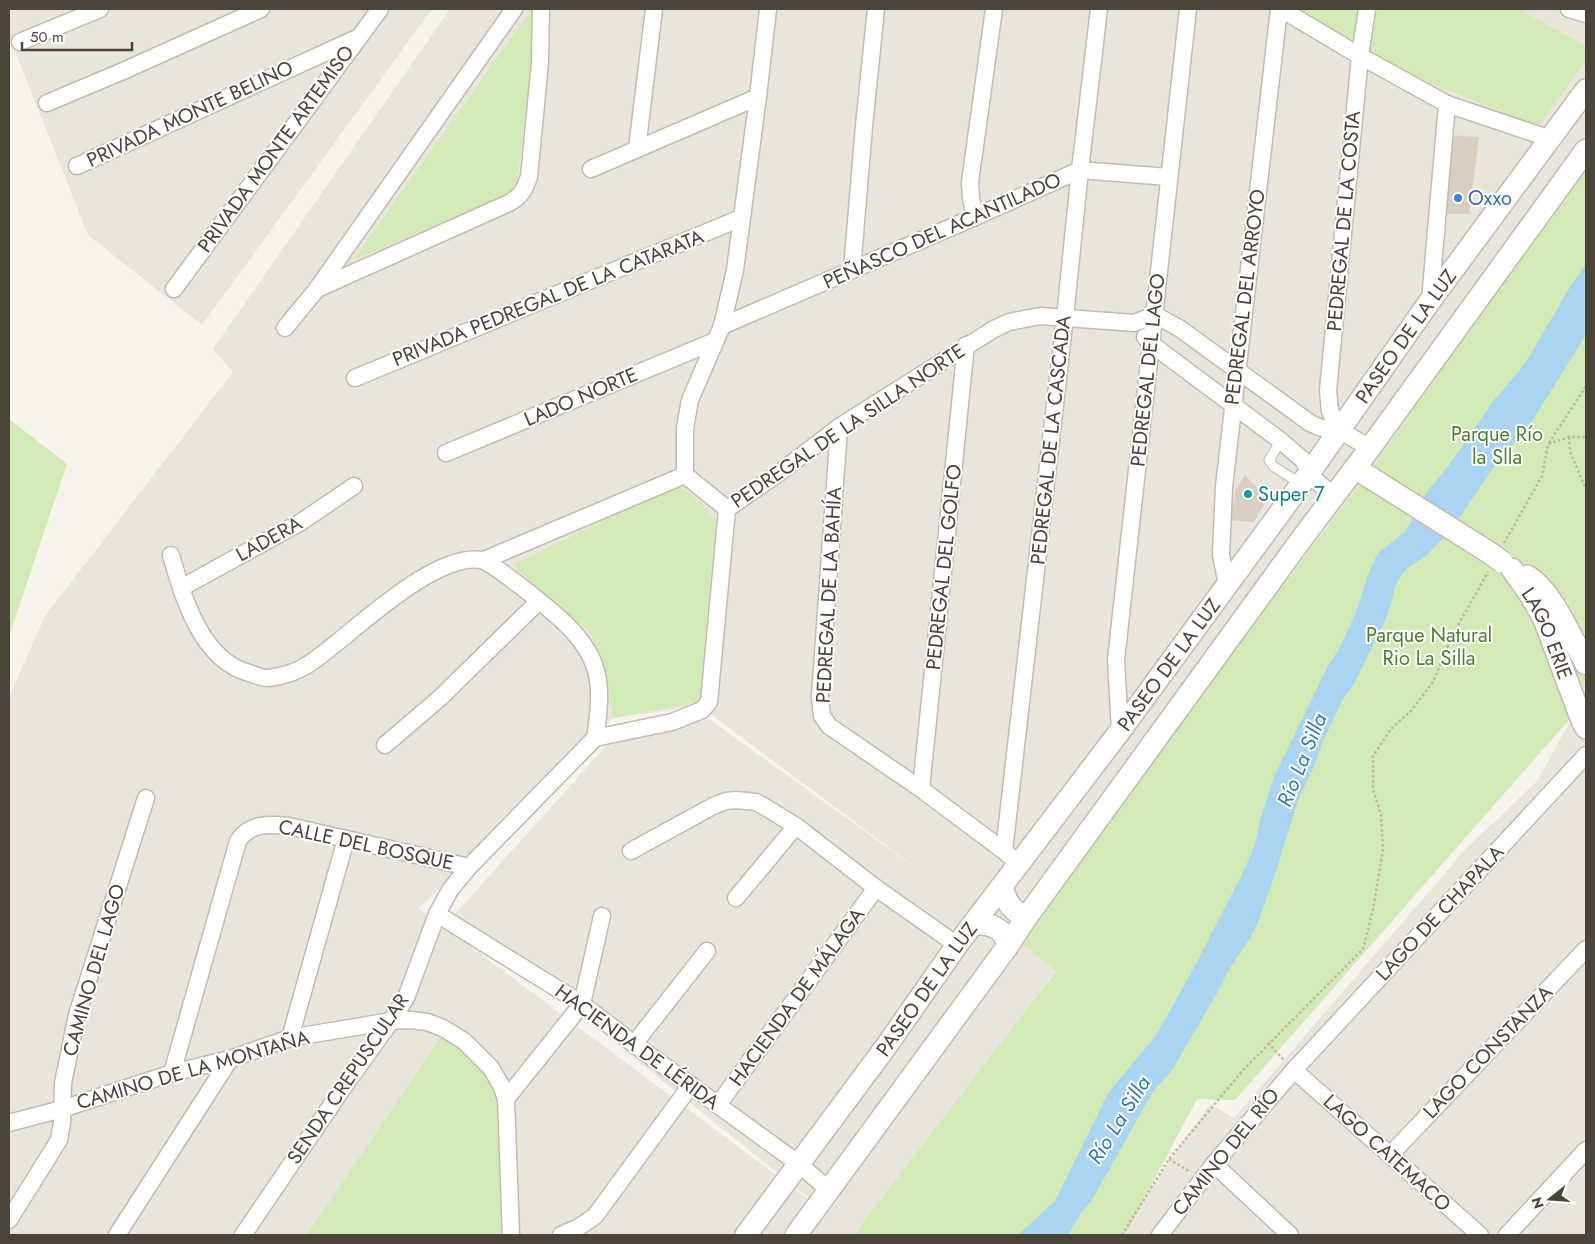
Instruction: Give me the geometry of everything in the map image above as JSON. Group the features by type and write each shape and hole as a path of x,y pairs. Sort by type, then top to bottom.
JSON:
{"street":[{"path":"20,42 100,9"},
{"path":"47,103 261,9"},
{"name":"PRIVADA MONTE ARTEMISO","path":"174,289 380,9"},
{"path":"285,328 317,289 514,9"},
{"path":"317,289 519,197 529,177 540,62 541,9"},
{"path":"637,149 654,9"},
{"path":"171,555 190,614 205,639 224,659 244,672 267,678 290,674 309,666 392,599 432,573 452,563 471,559 484,560 685,475 686,428 690,400 719,334 735,270 768,9"},
{"path":"852,270 876,9"},
{"path":"975,217 970,182 994,9"},
{"name":"PEDREGAL DE LA CASCADA","path":"1011,857 1080,170 1099,9"},
{"name":"PEDREGAL DEL LAGO","path":"1120,731 1116,660 1188,9"},
{"path":"1280,9 1447,104 1556,132 1586,115"},
{"name":"PEDREGAL DEL ARROYO","path":"1227,584 1221,555 1224,487 1280,9"},
{"name":"PEDREGAL DE LA COSTA","path":"1338,432 1330,411 1328,390 1360,56 1367,9"},
{"path":"1569,9 1586,14"},
{"name":"PRIVADA MONTE BELINO","path":"77,166 357,38"},
{"name":"PASEO DE LA LUZ","path":"746,1235 885,1048 957,945 1002,887 1011,857 1120,731 1305,478 1430,301 1586,90"},
{"path":"591,168 758,97"},
{"path":"1430,301 1447,104"},
{"name":"PASEO DE LA LUZ","path":"796,1235 1007,947 1026,918 1294,549 1334,496 1361,472 1370,448 1586,150"},
{"name":"PEÑASCO DEL ACANTILADO","path":"719,334 852,270 1080,170 1168,177"},
{"name":"PRIVADA PEDREGAL DE LA CATARATA","path":"355,378 741,218"},
{"name":"PEDREGAL DE LA SILLA NORTE","path":"685,475 727,509 779,473 839,427 966,345 1009,322 1040,316 1134,324 1155,316"},
{"path":"1155,316 1180,328 1310,423 1352,436 1370,448"},
{"path":"1134,324 1150,343 1281,441 1303,460 1305,478 1319,484 1334,496"},
{"name":"LADO NORTE","path":"446,453 719,334"},
{"name":"PEDREGAL DEL GOLFO","path":"921,789 966,345"},
{"name":"PEDREGAL DE LA BAHÍA","path":"839,427 820,710 825,722 829,726 921,789 1011,857"},
{"path":"1361,472 1496,558"},
{"name":"LADERA","path":"181,588 301,522 354,486"},
{"path":"484,560 539,601 583,642 595,663 600,688 599,714 595,738 672,722 702,710 709,702 727,509"},
{"name":"LAGO ERIE","path":"1496,558 1530,578 1543,589 1554,605 1586,664"},
{"name":"LAGO ERIE","path":"1496,558 1530,596 1544,619 1584,719"},
{"path":"385,745 441,696 539,601"},
{"path":"1567,680 1586,670"},
{"name":"SENDA CREPUSCULAR","path":"243,1235 406,998 437,914 450,890 469,867 595,738"},
{"name":"LAGO DE CHAPALA","path":"1294,1070 1586,755"},
{"name":"CAMINO DEL LAGO","path":"9,1220 59,1140 63,1082 77,1015 146,798"},
{"path":"631,850 713,806 726,801 756,802 796,826 876,888 957,945"},
{"name":"CALLE DEL BOSQUE","path":"172,1073 238,842 248,830 258,826 289,826 469,867"},
{"path":"736,898 796,826"},
{"path":"290,1038 346,838"},
{"path":"1002,887 1010,906 1026,918"},
{"name":"HACIENDA DE MÁLAGA","path":"718,1105 876,888"},
{"name":"HACIENDA DE LÉRIDA","path":"437,914 582,1004 799,1164 829,1190"},
{"path":"506,1099 582,1004 602,916"},
{"path":"974,924 989,924 998,930 1007,940 1007,947"},
{"name":"LAGO CONSTANZA","path":"1390,1155 1586,949"},
{"path":"634,1044 707,951"},
{"name":"CAMINO DE LA MONTAÑA","path":"9,1123 62,1109 172,1073 230,1059 290,1038 391,1021 410,1020 427,1022 443,1028 464,1041 491,1068 501,1085 506,1099 511,1235"},
{"path":"117,1235 230,1059"},
{"name":"LAGO CATEMACO","path":"1294,1070 1480,1235"},
{"name":"CAMINO DEL RÍO","path":"1160,1235 1209,1170 1294,1070"},
{"path":"561,1235 579,1227 595,1216 691,1085"},
{"path":"1507,1235 1586,1150"},
{"path":"1209,1170 1290,1235"}],"lane":[{"path":"1281,441 1270,460 1272,466 1305,478"}],"path":[{"path":"1122,1235 1169,1159 1244,1069 1363,949 1373,910 1383,849 1381,815 1373,788 1373,756 1392,729 1412,710 1433,682 1451,638 1542,476 1548,444 1586,386"},
{"path":"1548,444 1569,437 1586,437"},
{"path":"1569,437 1570,451 1586,490"},
{"path":"1268,1043 1294,1070"},
{"path":"1169,1159 1184,1169 1209,1170"}],"shaded area":[{"path":"9,9 432,9 202,325 88,235 9,36"},
{"path":"450,9 1586,9 1586,164 1370,471 1014,937 1056,970 855,1235 9,1235 9,697 45,616 233,372 213,349","holes":["700,706 931,879 709,719 606,746 455,914 836,1220 419,908 613,718"]},
{"path":"1586,677 1586,1235 1118,1235 1210,1104 1234,1118 1464,851 1537,781 1575,713"}],"green space":[{"path":"532,9 537,9 516,191 353,260"},
{"path":"1299,9 1359,9 1355,42"},
{"path":"1374,9 1518,9 1586,46 1586,61 1538,127 1365,56"},
{"name":"Parque Natural Rio La Silla","path":"1586,164 1586,677 1575,713 1235,1100 1197,1099 1125,1235 856,1235 859,1228 1056,971 1014,937 1370,471"},
{"path":"9,419 67,464 9,636"},
{"path":"676,485 697,499 716,520 699,702 613,718 607,680 591,633 513,565"},
{"path":"446,1029 501,1085 511,1235 307,1235"}],"water":[{"name":"Río La Silla","path":"1586,264 1586,334 1529,426 1495,465 1462,514 1426,556 1410,566 1402,574 1395,587 1385,621 1354,684 1343,699 1297,803 1259,920 1250,938 1228,971 1171,1072 1154,1090 1093,1198 1081,1213 1068,1235 1018,1235 1055,1201 1108,1093 1155,1037 1194,968 1245,868 1255,845 1260,820 1274,777 1353,619 1368,574 1378,553 1405,532 1429,489 1447,468 1494,400 1526,362 1570,287"}],"building":[{"path":"1448,135 1479,137 1469,214 1442,214"},
{"name":"Super 7","path":"1245,475 1267,499 1254,522 1230,520 1236,489"}],"place":[{"name":"Oxxo","path":"1458,198"},
{"name":"Super 7","path":"1248,494"}],"park label":[{"name":"Parque Río la Slla","path":"1497,446"}]}
